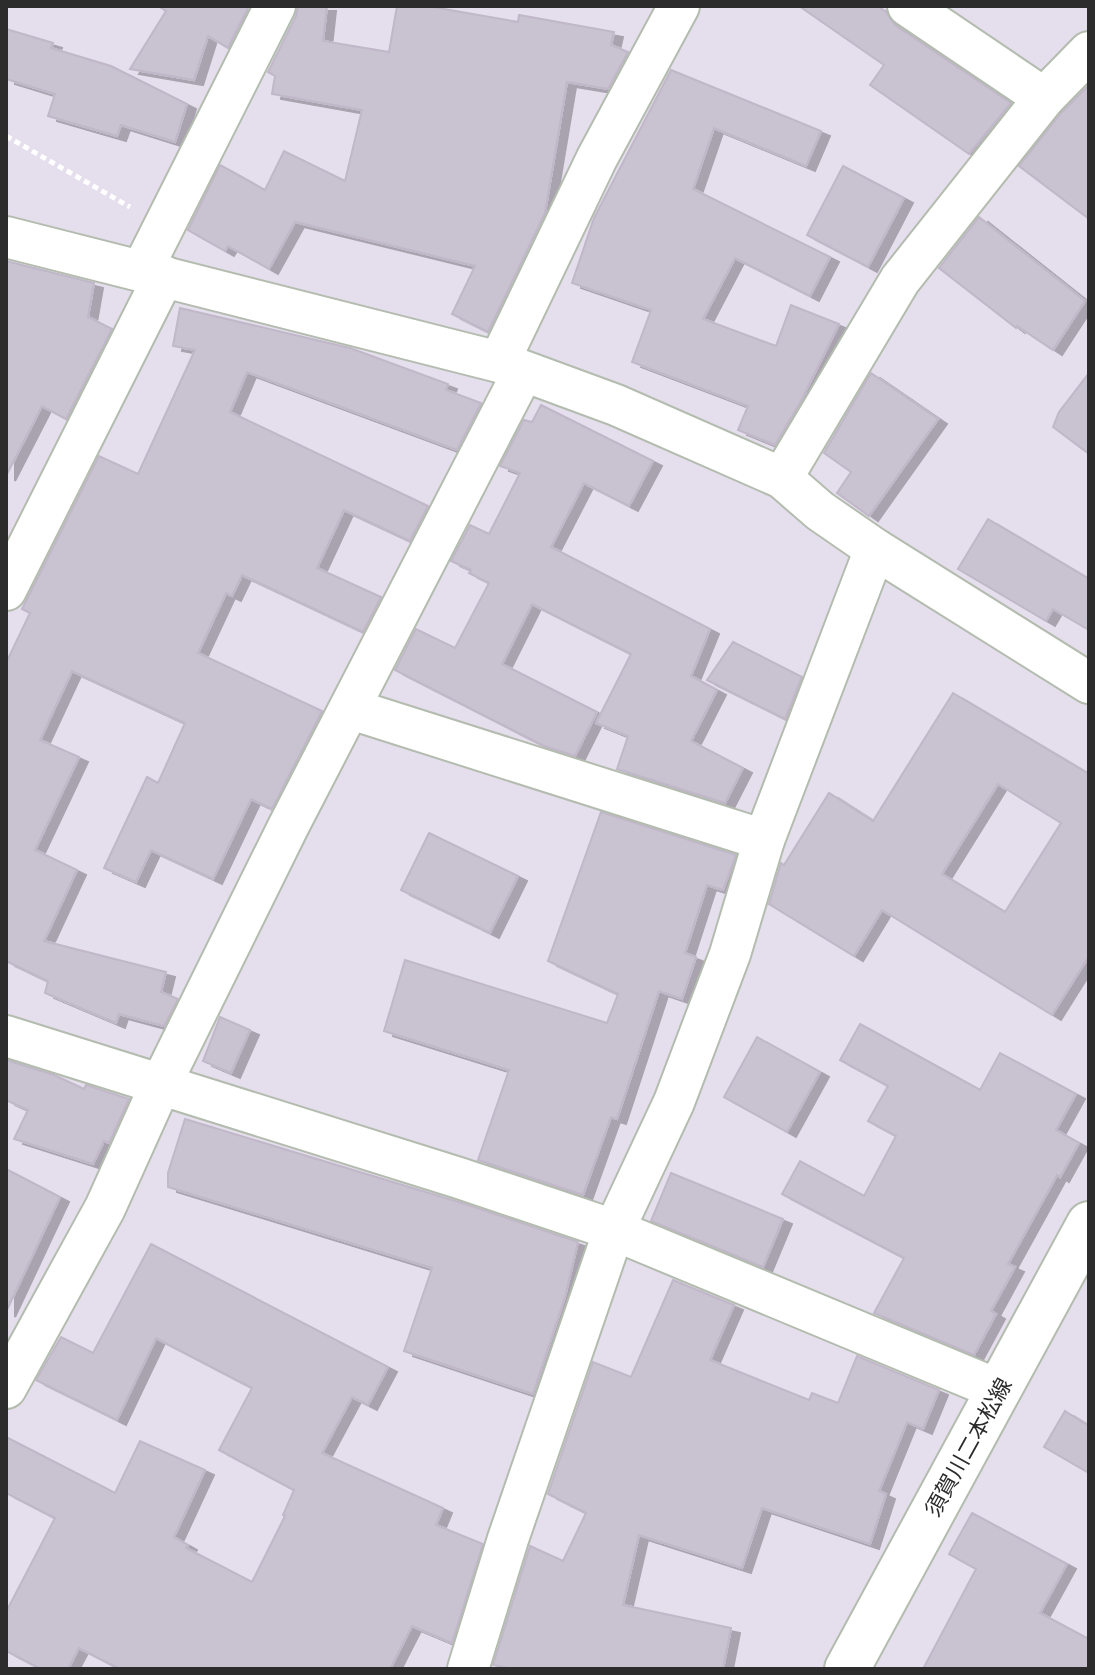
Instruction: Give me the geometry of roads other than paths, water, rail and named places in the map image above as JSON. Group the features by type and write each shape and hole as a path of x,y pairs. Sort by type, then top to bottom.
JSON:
{"main road":[{"name":"須賀川二本松線","path":"847,1669 1089,1224"}],"street":[{"path":"6,590 153,273 164,226 275,6"},
{"path":"6,1388 105,1208 160,1086 351,709 511,367 597,158 679,6"},
{"path":"908,6 1044,98"},
{"path":"782,478 900,280 1044,98 1089,52"},
{"path":"6,237 511,367 616,405 782,478 820,511 875,549 1089,683"},
{"path":"468,1669 508,1539 614,1230 674,1102 730,954 764,840 875,549"},
{"path":"351,709 764,840"},
{"path":"6,1036 459,1178 614,1230 999,1390"}]}
